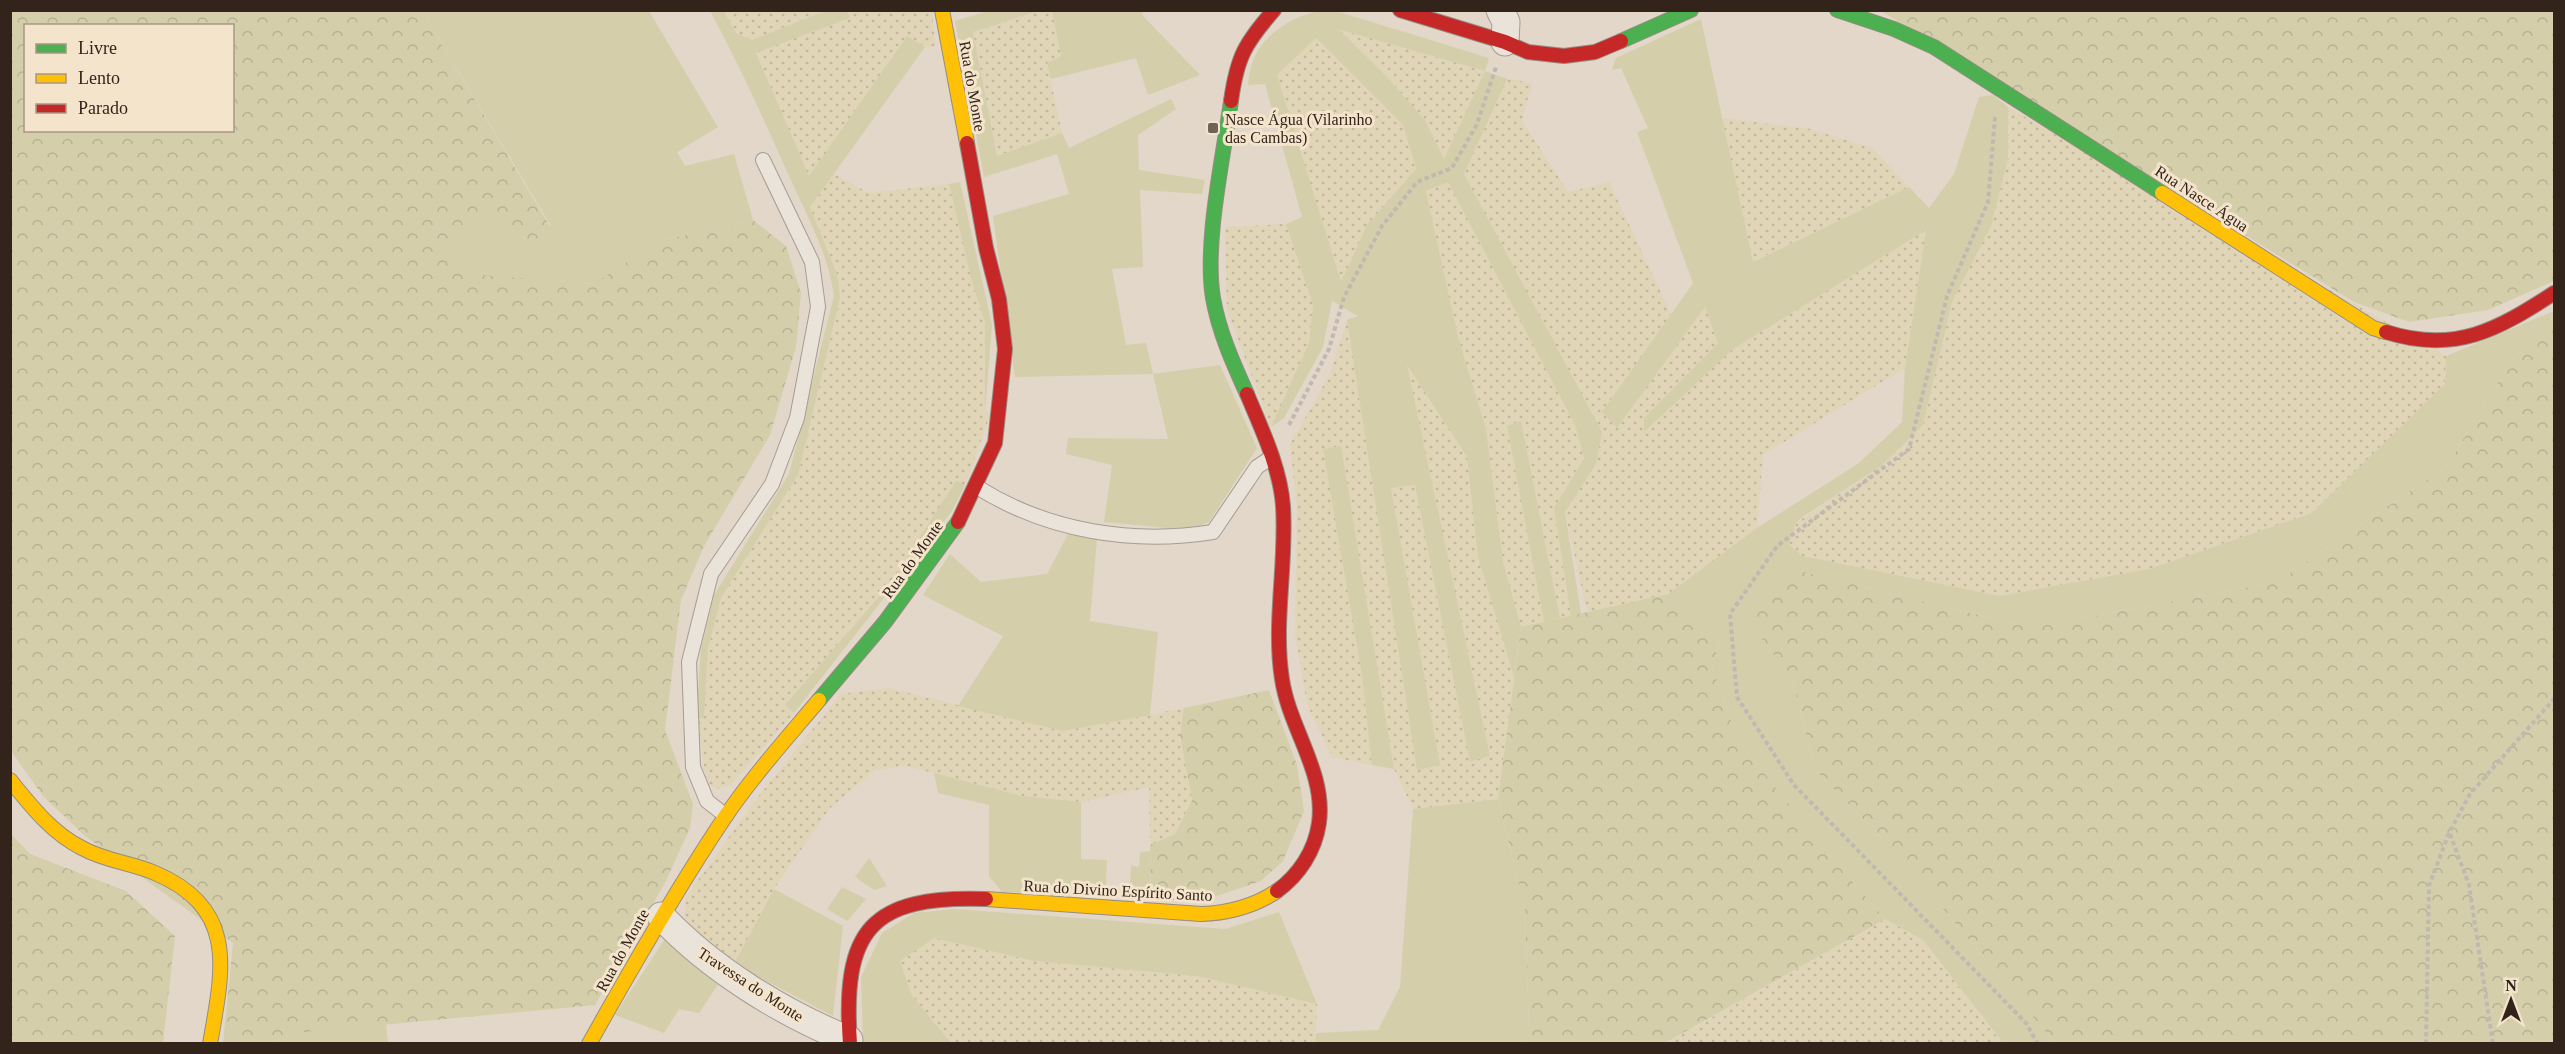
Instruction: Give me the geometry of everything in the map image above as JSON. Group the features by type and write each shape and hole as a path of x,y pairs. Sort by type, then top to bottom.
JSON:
{"main road":[{"name":"Rua do Monte","path":"589,1044 661,916 726,816 762,767 885,622 953,532 977,487 995,443 1005,349 999,299 986,248 942,10"},
{"name":"Rua do Divino Espírito Santo","path":"849,1042 852,971 857,951 864,935 876,921 903,906 947,898 1216,912 1236,910 1276,894 1298,872 1315,844 1320,808 1314,767 1283,694 1280,668 1283,506 1272,457 1222,336 1210,280 1210,260 1235,72 1247,41 1274,10"},
{"path":"1400,10 1505,42 1528,52 1564,57 1581,55 1623,42 1691,10"},
{"name":"Rua Nasce Água","path":"1837,10 1915,37 2003,90 2351,316 2398,338 2453,343 2475,337 2499,327 2554,293"},
{"path":"10,780 62,836 84,849 166,878 200,905 215,931 222,961 221,989 210,1044"}],"street":[{"path":"1500,10 1506,22 1505,42"},
{"name":"Travessa do Monte","path":"661,916 684,941 754,989 849,1042"}],"lane":[{"path":"726,816 707,801 693,767 689,662 711,574 772,484 797,418 818,307 812,262 763,160"},
{"path":"977,487 1002,503 1058,525 1105,533 1176,538 1213,532 1257,467 1272,457"}],"path":[{"path":"1272,457 1329,349 1344,297 1382,226 1417,182 1452,168 1477,124 1505,42"},
{"path":"2003,90 1996,107 1988,202 1947,296 1909,449 1777,546 1730,614 1737,697 1794,785 2026,1023 2038,1044"},
{"path":"2426,1044 2429,886 2450,833 2470,794 2554,699"},
{"path":"2450,833 2469,885 2493,1044"}],"shaded area":[{"path":"724,11 825,11 752,40 736,33"},
{"path":"847,11 932,11 935,46 925,47 907,36 809,177 756,52 850,18"},
{"path":"1038,11 1052,11 1061,56 1047,63 1062,133 997,156 973,32"},
{"path":"1336,28 1485,71 1444,159 1425,120 1385,75"},
{"path":"1316,38 1403,125 1416,170 1367,225 1341,283 1277,75"},
{"path":"1507,79 1532,83 1522,120 1568,192 1609,182 1671,314 1602,412 1617,428 1705,306 1718,343 1644,418 1644,431 1733,349 1926,229 1905,368 1763,455 1757,528 1668,594 1587,612 1565,512 1596,464 1464,174"},
{"path":"2008,107 2446,356 2445,384 2312,513 2149,569 1999,596 1803,556 1789,545 1796,523 1881,466 1923,425 1952,302 1991,226 2008,159"},
{"path":"1722,118 1811,129 1872,148 1909,187 1752,262"},
{"path":"834,174 869,193 949,184 972,282 985,322 985,412 991,413 965,485 956,482 890,584 785,705 794,713 731,785 719,789 707,784 696,718 704,717 708,648 721,598 798,475 840,298 837,274 810,207"},
{"path":"1448,181 1575,425 1584,457 1554,508 1571,616 1560,618 1521,421 1507,426 1544,622 1521,627 1503,562 1486,429 1458,337 1426,192"},
{"path":"1286,224 1313,305 1309,343 1271,427 1227,310 1225,227"},
{"path":"1347,320 1418,769 1440,765 1391,488 1415,485 1470,761 1490,756 1406,363 1467,457 1478,557 1514,677 1498,799 1413,809 1394,769 1340,446 1372,765 1332,757 1307,704 1295,633 1297,510 1290,444 1330,374"},
{"path":"889,688 1063,731 1184,708 1180,735 1192,799 1175,834 1150,845 1149,787 1081,802 1022,796 906,766 875,770 829,809 774,889 734,964 696,939 685,918 686,897 757,798 841,694"},
{"path":"1885,919 1923,940 2002,1043 1665,1044"},
{"path":"934,938 1034,961 1197,976 1317,1004 1315,1043 951,1043 911,994 900,961"}],"green space":[{"path":"10,11 422,11 564,250 527,239 479,214 445,243 469,274 594,284 658,241 753,220 786,246 801,293 796,347 770,435 704,546 681,600 665,730 693,804 690,828 666,881 595,1005 285,1034 275,1043 223,1043 233,943 85,836 43,796 11,751"},
{"path":"422,11 649,11 718,127 677,152 685,166 734,154 753,220 658,241 595,284 469,275 444,243 479,214 527,239 551,226"},
{"path":"710,11 724,11 736,33 752,40 825,11 847,11 850,18 756,53 809,176 907,36 925,47 810,207 837,274 840,298 798,475 721,598 708,648 704,718 696,718 701,649 714,595 789,474 834,296 827,265 816,235 751,92"},
{"path":"988,11 1038,11 973,32 997,156 1062,133 1069,148 1171,99 1176,109 1138,135 1139,170 1205,180 1202,194 1140,190 1143,267 1112,269 1126,345 1146,343 1153,374 1015,377 993,216 1069,194 1057,154 984,177 955,21"},
{"path":"1052,11 1142,11 1143,16 1200,75 1148,95 1136,58 1051,79 1047,63 1061,56"},
{"path":"1336,11 1489,58 1485,71 1507,79 1464,174 1602,432 1596,464 1565,512 1581,614 1571,616 1554,508 1584,458 1575,425 1448,182 1426,191 1458,337 1486,429 1503,562 1521,627 1514,677 1478,557 1467,457 1407,365 1490,756 1470,762 1415,485 1391,488 1440,765 1417,770 1347,320 1358,316 1332,301 1323,347 1284,418 1271,427 1309,343 1313,305 1286,224 1302,217 1265,84 1248,85 1253,61 1265,41 1292,20 1314,12","holes":["1338,29 1485,71 1444,159 1425,120 1385,75","1316,38 1403,125 1416,169 1367,225 1341,282 1277,75"]},
{"path":"1881,11 2554,11 2554,281 2488,310 2409,322 2354,302"},
{"path":"1701,19 1753,262 1909,187 1929,208 1954,174 1979,97 1993,95 2008,107 2008,159 1991,226 1952,302 1923,425 1881,466 1796,523 1789,545 1803,556 1999,596 2149,569 2312,513 2445,384 2446,356 2554,311 2510,363 2447,466 2277,582 2031,628 1796,570 1745,615 1793,682 1815,770 1900,857 2055,1043 2003,1043 1923,940 1885,919 1829,855 1738,740 1712,667 1721,637 1668,594 1757,528 1859,463 1902,422 1905,368 1926,230 1733,349 1644,432 1644,418 1718,343 1705,307 1617,428 1602,412 1693,283 1637,132 1648,128 1621,68 1612,70 1616,58"},
{"path":"960,182 992,325 985,412 985,322 972,282 949,184"},
{"path":"2554,311 2554,1043 2055,1043 1900,857 1815,770 1793,682 1745,615 1796,570 2031,628 2277,582 2447,466 2510,363"},
{"path":"1220,365 1257,448 1209,522 1189,530 1104,522 1112,465 1066,454 1068,438 1168,439 1153,374"},
{"path":"1521,421 1560,618 1544,622 1507,426"},
{"path":"1341,446 1394,769 1372,765 1362,675 1323,449"},
{"path":"956,481 965,485 952,511 794,713 785,705 890,584"},
{"path":"1068,534 1097,539 1090,621 1158,632 1150,715 1063,731 958,706 1003,636 923,595 950,554 981,582 1047,574"},
{"path":"1668,594 1721,637 1712,667 1738,740 1829,855 1885,919 1665,1043 1525,1043 1529,1028 1525,910 1498,799 1521,627"},
{"path":"1269,690 1297,765 1304,811 1283,861 1261,881 1202,901 1151,899 1150,845 1175,834 1192,800 1180,735 1184,708"},
{"path":"934,773 1022,796 1081,802 1081,859 1107,860 1106,885 1083,882 1070,894 1002,892 989,876 989,805 938,793"},
{"path":"1498,799 1525,910 1529,1029 1525,1043 1315,1044 1316,1033 1378,1030 1400,987 1413,809"},
{"path":"10,833 30,854 126,891 175,936 163,1043 11,1043"},
{"path":"1150,851 1151,899 1140,889 1130,888 1131,865 1139,867 1140,852"},
{"path":"869,858 887,886 874,890 855,877"},
{"path":"842,887 866,899 847,921 827,909"},
{"path":"774,889 843,926 833,1016 734,964"},
{"path":"955,909 1225,929 1279,912 1317,1004 1197,976 1034,961 934,938 900,961 911,994 951,1043 863,1043 861,977 882,933 914,913"},
{"path":"665,939 723,977 699,1013 679,1009 664,1033 615,1015"},
{"path":"386,1024 388,1043 275,1044 284,1034"}],"traffic: fast":[{"path":"1621,41 1691,10"},
{"path":"1837,10 1894,29 1934,47 2162,193"},
{"path":"1231,101 1213,227 1211,276 1219,323 1247,394"},
{"path":"819,700 885,622 958,522"}],"traffic: slow":[{"path":"942,10 967,143"},
{"path":"2162,193 2373,328 2386,332"},
{"path":"589,1044 689,872 725,817 819,700"},
{"path":"10,780 43,818 71,842 100,856 155,873 182,888 201,905 213,924 219,945 218,992 210,1044"},
{"path":"986,899 1201,914 1240,908 1277,891"}],"traffic: jam":[{"path":"1231,101 1236,73 1244,51 1274,10"},
{"path":"1400,10 1505,42 1528,52 1564,56 1595,52 1621,41"},
{"path":"958,522 995,443 1005,349 999,299 986,248 967,143"},
{"path":"2386,332 2433,340 2474,335 2513,318 2554,293"},
{"path":"1247,394 1270,449 1281,491 1284,528 1279,615 1282,679 1292,715 1312,768 1320,804 1317,833 1310,853 1299,870 1277,891"},
{"path":"850,1044 849,1005 852,973 859,947 872,927 890,913 915,904 947,899 986,899"}],"place":[{"name":"Nasce Água (Vilarinho das Cambas)","path":"1213,128"}]}
